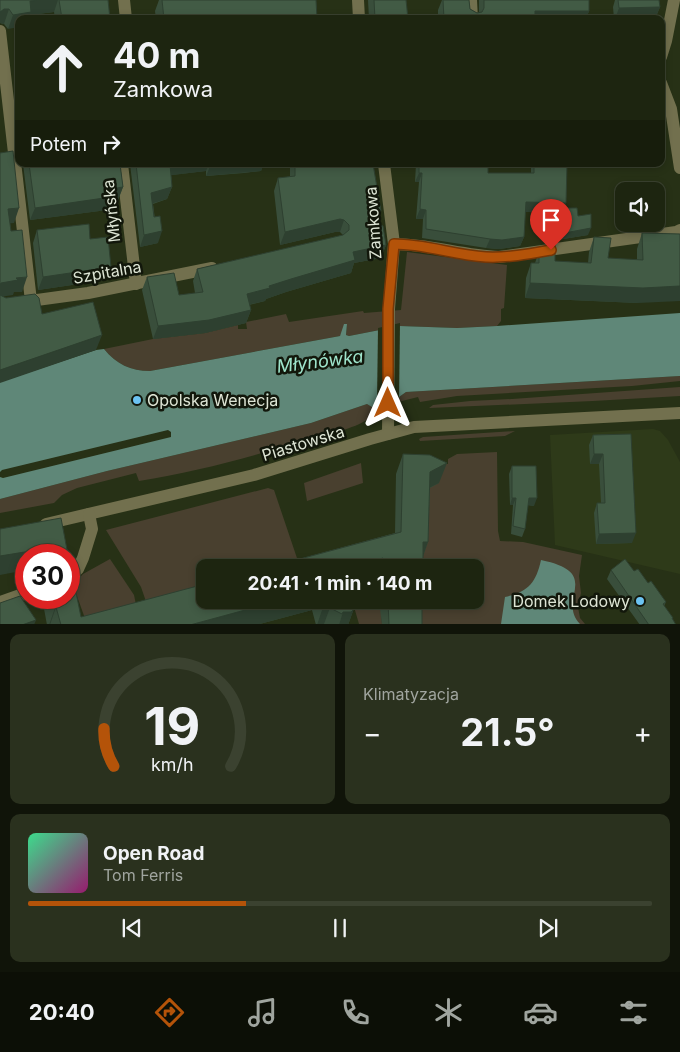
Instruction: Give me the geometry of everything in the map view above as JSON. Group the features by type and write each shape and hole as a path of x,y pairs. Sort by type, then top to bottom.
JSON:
{"street":[{"path":"124,0 126,15"},
{"path":"358,0 359,15"},
{"path":"472,0 472,15"},
{"path":"666,0 666,41"},
{"path":"665,44 674,0"},
{"path":"0,31 15,144"},
{"path":"665,93 671,109 680,168"},
{"path":"0,154 15,152"},
{"path":"18,167 31,301"},
{"name":"Młyńska","path":"122,167 136,284"},
{"name":"Zamkowa","path":"384,167 394,244 388,309 388,434"},
{"path":"379,231 393,230"},
{"path":"394,244 414,244 484,257 499,257 680,230"},
{"name":"Szpitalna","path":"0,305 136,284 223,266"},
{"name":"Piastowska","path":"32,526 271,470 414,427 680,413"},
{"path":"80,565 92,529 89,514"},
{"path":"0,602 15,597"}],"shaded area":[{"path":"407,252 507,265 504,308 501,309 501,321 497,326 457,328 400,326 349,336 346,335 347,324 340,336 150,371 136,370 124,366 104,349 153,339 205,333 238,325 238,329 247,329 246,322 286,314 289,322 363,311 364,313 401,310"},
{"path":"680,376 680,381 632,386 457,396 420,402 418,397 402,401 377,402 373,413 368,419 340,431 182,473 139,481 136,473 77,488 62,495 54,503 0,513 0,499 107,471 311,423 367,404 374,406 376,400 395,400 406,392"},
{"path":"680,387 680,396 429,408 433,405 470,401"},
{"path":"653,429 660,431 668,440 680,462 680,574 555,545 550,435"},
{"path":"515,431 505,436 420,441 419,439 423,437"},
{"path":"497,452 498,531 500,541 523,542 582,555 579,576 581,593 578,607 580,618 585,624 416,624 416,609 484,609 484,559 417,559 423,487 435,462 448,464 448,459 457,454"},
{"path":"361,463 363,483 307,501 304,483"},
{"path":"268,488 274,490 297,559 196,559 196,603 151,616 141,587 106,530"},
{"path":"110,559 134,595 139,619 87,624 80,604 80,577"},
{"path":"355,609 381,609 382,624 359,624"}],"water":[{"name":"Młynówka","path":"680,313 680,376 406,392 395,400 377,400 372,407 367,404 311,423 107,471 0,499 0,477 3,478 171,437 171,432 168,430 0,472 0,382 96,350 104,349 124,366 136,370 150,371 340,336 344,324 347,324 346,335 349,336 400,326 457,328"},
{"path":"541,560 560,565 570,572 575,579 574,615 580,624 501,624 505,597 520,592 530,585"}],"pier":[{"path":"400,323 399,401 396,403 377,403 378,328"}],"building":[{"path":"0,0 41,0 30,1 31,12 13,15 9,9 4,9 0,12"},
{"path":"59,0 108,0 110,15 61,15"},
{"path":"162,0 316,0 317,15 164,15"},
{"path":"374,0 406,0 408,15 375,15"},
{"path":"443,0 469,0 470,9 477,13 482,12 484,0 589,0 589,11 535,11 535,15 444,15"},
{"path":"618,0 659,0 660,7 619,8"},
{"path":"13,151 19,208 8,209 11,231 22,230 27,277 16,278 18,280 1,283 0,285 0,153"},
{"path":"29,167 120,167 123,187 110,189 111,197 35,208"},
{"path":"136,167 170,167 172,187 151,193 154,217 160,216 162,231 144,235"},
{"path":"295,167 374,167 381,211 377,214 376,219 377,223 383,226 386,245 353,252 355,260 247,294 251,310 209,320 158,326 147,277 174,273 179,295 203,292 197,269 343,235 349,230 349,225 340,219 285,232 278,178 295,176"},
{"path":"419,167 488,167 488,173 534,173 534,167 567,167 566,203 526,202 524,237 502,240 426,229 426,210 420,209 422,173 419,173"},
{"path":"554,208 577,208 578,216 591,214 591,228 554,235"},
{"path":"89,224 90,239 108,237 111,267 43,277 37,230"},
{"path":"642,233 680,234 680,286 643,288 530,283 531,263 539,263 539,251 544,251 555,243 555,261 591,263 594,237 611,238 608,258 643,260"},
{"path":"35,294 39,298 42,314 93,302 102,335 0,370 0,295 6,298"},
{"path":"631,434 636,533 599,534 597,503 605,503 603,454 594,454 593,435"},
{"path":"403,454 430,455 447,463 430,472 428,542 423,542 423,559 300,559 401,532"},
{"path":"512,466 536,466 537,498 529,498 525,529 513,526 516,498 512,498"},
{"path":"61,518 66,544 15,544 15,554 0,556 0,529"},
{"path":"625,559 634,571 638,569 648,583 651,581 666,602 663,604 675,624 648,624 611,570"},
{"path":"196,586 196,609 249,609 194,624 61,624 57,609 79,609 81,617"},
{"path":"15,598 15,609 29,609 36,620 25,624 0,624 0,603"},
{"path":"332,609 353,609 351,612 343,612 342,614"},
{"path":"388,609 422,609 422,624 389,624"}],"place":[{"name":"Opolska Wenecja","path":"137,400"},
{"name":"Domek Lodowy","path":"640,601"}],"route":[{"path":"388,403 388,309 394,244 430,246 484,257 512,256 551,250"}]}
